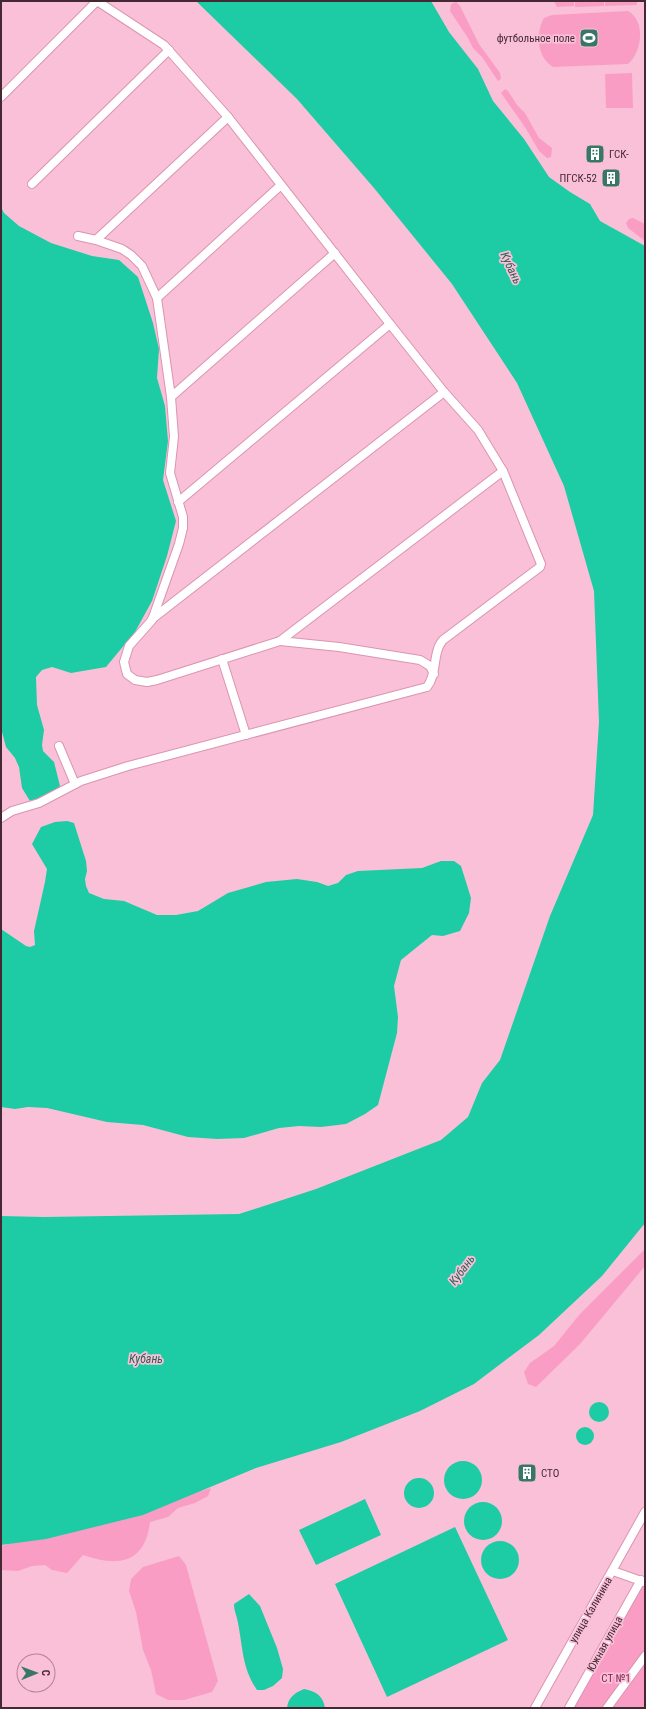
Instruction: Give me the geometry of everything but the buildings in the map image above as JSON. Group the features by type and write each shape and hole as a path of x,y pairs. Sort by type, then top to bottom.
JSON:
{"street":[{"path":"1,96 97,1 169,50 228,117 444,392 478,430 503,471 540,564 540,567 443,640 438,648 434,674 427,687 128,766 81,781 39,803 12,811 1,818"},
{"path":"32,184 169,50"},
{"path":"96,240 228,117"},
{"path":"157,298 282,185"},
{"path":"78,236 122,248 131,255 142,266 157,298 172,397 174,437 170,473 183,517 183,528 179,544 152,620"},
{"path":"172,397 335,253"},
{"path":"178,502 390,324"},
{"path":"444,392 152,620 129,646 124,657 127,674 135,680 147,682 157,680 280,641 503,471"},
{"path":"280,641 339,647 420,660 430,666 434,674"},
{"path":"222,659 246,735"},
{"path":"59,746 75,784"},
{"name":"улица Калинина","path":"535,1708 645,1512"},
{"path":"613,1571 643,1582"},
{"name":"Южная улица","path":"569,1708 643,1582"},
{"path":"607,1708 645,1656"}],"green space":[{"path":"554,1 574,1 574,6 557,7"},
{"path":"575,1 604,1 604,6 575,7"},
{"path":"605,1 637,1 637,5 605,6"},
{"path":"456,2 460,6 479,44 500,73 501,79 498,81 482,57 473,48 450,11 451,4"},
{"name":"футбольное поле","path":"628,11 638,22 640,37 639,45 633,59 628,64 553,67 544,57 539,45 539,31 544,18 552,15"},
{"path":"632,73 633,108 606,108 605,74"},
{"path":"505,89 525,113 539,138 552,148 551,157 547,158 539,151 525,127 501,93"},
{"path":"633,218 645,224 645,241 628,228 626,223 629,219"},
{"path":"645,1249 645,1266 580,1344 536,1387 528,1384 524,1372 530,1363 554,1346 580,1314"},
{"path":"211,1488 208,1496 195,1503 178,1508 168,1517 150,1522 147,1536 142,1547 136,1554 128,1559 108,1561 83,1555 67,1573 52,1570 45,1565 32,1566 18,1571 1,1570 1,1546 116,1517"},
{"path":"179,1556 186,1565 218,1681 212,1692 184,1700 168,1700 156,1694 151,1670 143,1650 136,1612 129,1591 131,1579 143,1567"},
{"name":"СТ №1","path":"639,1575 645,1580 645,1708 566,1708"}],"water":[{"name":"Кубань","path":"196,1 431,1 449,32 478,69 493,101 524,139 549,177 590,204 600,221 645,246 645,1223 602,1276 539,1335 474,1384 420,1411 341,1442 256,1468 143,1515 46,1539 1,1545 1,1216 44,1217 239,1214 316,1189 441,1140 468,1117 482,1083 500,1060 550,916 593,815 599,722 594,591 564,486 517,383 452,284 374,188 297,99"},
{"path":"1,207 4,213 19,226 51,243 92,256 119,260 138,277 153,323 159,349 157,378 165,406 168,441 163,480 176,521 167,556 152,601 135,632 106,667 71,673 52,667 42,670 36,677 37,705 44,730 42,745 43,751 54,762 60,786 56,792 30,801 22,788 19,767 15,758 6,747 1,728"},
{"path":"67,821 74,823 86,861 87,871 85,879 89,893 104,899 124,901 157,915 176,915 198,911 228,893 266,882 297,879 317,882 328,886 338,883 346,875 358,871 422,868 441,861 454,861 461,866 471,898 469,913 460,931 443,936 432,935 401,960 394,986 398,1017 397,1033 378,1105 346,1124 321,1127 299,1126 279,1128 244,1138 217,1139 188,1137 143,1125 107,1122 47,1108 28,1107 15,1109 1,1107 1,929 26,946 30,947 35,945 34,931 47,869 32,844 41,827 55,822"},
{"path":"599,1402 606,1405 609,1412 606,1419 599,1422 592,1419 589,1412 592,1405"},
{"path":"585,1427 591,1430 594,1436 591,1442 585,1445 579,1442 576,1436 579,1430"},
{"path":"459,1461 467,1461 477,1466 481,1473 481,1487 477,1494 467,1499 459,1499 449,1494 447,1491 444,1484 444,1476 449,1466 452,1464"},
{"path":"419,1478 425,1479 433,1487 433,1499 425,1507 419,1508 413,1507 405,1499 404,1493 405,1487 413,1479"},
{"path":"365,1499 381,1535 316,1565 299,1530"},
{"path":"479,1502 487,1502 497,1507 501,1514 501,1528 497,1535 487,1540 479,1540 469,1535 467,1532 464,1525 464,1517 469,1507 472,1505"},
{"path":"455,1527 508,1640 387,1697 335,1584"},
{"path":"496,1541 504,1541 514,1546 518,1553 518,1567 514,1574 504,1579 496,1579 486,1574 484,1571 481,1564 481,1556 486,1546 489,1544"},
{"path":"249,1594 260,1606 277,1648 283,1669 282,1678 273,1686 264,1690 257,1690 248,1674 238,1620 234,1609 234,1604"},
{"path":"304,1689 312,1691 321,1697 325,1708 287,1708 292,1696"}],"place":[{"name":"футбольное поле","path":"589,38"},
{"name":"ГСК-","path":"595,154"},
{"name":"ПГСК-52","path":"611,178"},
{"name":"СТО","path":"527,1473"}]}
